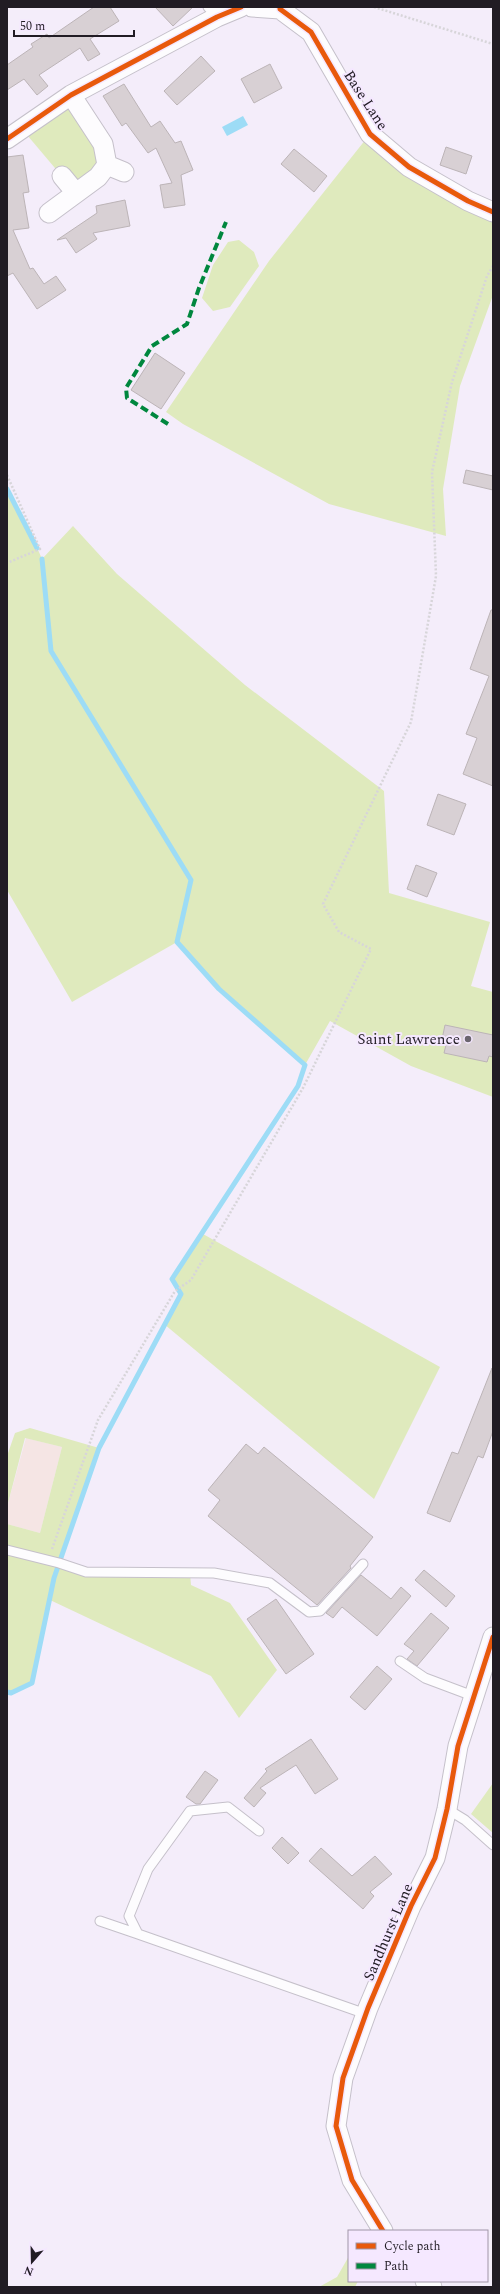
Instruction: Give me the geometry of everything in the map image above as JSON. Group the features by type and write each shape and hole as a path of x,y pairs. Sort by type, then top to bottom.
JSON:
{"street":[{"path":"7,139 71,95 212,12 241,7"},
{"path":"252,7 280,8"},
{"name":"Base Lane","path":"280,8 311,32 370,134 409,168 468,201 493,212"},
{"path":"49,213 98,177 115,168 103,144 71,95"},
{"path":"62,176 76,193"},
{"name":"Sandhurst Lane","path":"381,2230 352,2180 336,2126 343,2078 366,2014 410,1906 435,1858 447,1808 458,1746 493,1637"}],"lane":[{"path":"7,1550 48,1560 86,1572 214,1573 263,1582 270,1584 309,1612 320,1611 363,1564"},
{"path":"400,1661 425,1678 473,1696"},
{"path":"138,1934 129,1916 148,1869 190,1811 228,1806 259,1831"},
{"path":"447,1808 465,1820 493,1845"},
{"path":"100,1921 366,2014"}],"path":[{"path":"374,7 493,44"},
{"path":"48,1560 98,1420 175,1291 191,1280 303,1088 372,949 338,932 323,904 411,722 436,576 432,472 452,382 487,276 493,266"},
{"path":"7,475 40,549 7,563"}],"shaded area":[{"path":"26,1438 62,1447 40,1533 7,1524 7,1507"}],"green space":[{"path":"71,95 107,165 76,193 22,129"},
{"path":"370,134 493,212 493,295 460,386 443,489 446,536 329,504 183,424 166,412 269,261"},
{"path":"239,240 254,252 259,266 230,307 213,311 202,298 213,265 228,242"},
{"path":"7,489 32,536 42,559 73,526 117,574 245,685 384,791 389,893 490,922 471,986 493,992 493,1097 411,1066 330,1021 305,1065 219,989 177,942 72,1002 7,890"},
{"path":"203,1234 440,1367 374,1499 164,1324 181,1294 172,1279"},
{"path":"30,1428 99,1448 60,1563 86,1572 190,1573 191,1585 230,1603 277,1670 239,1718 211,1676 50,1600 32,1683 11,1693 7,1692 7,1524 40,1533 62,1447 25,1438 7,1507 7,1456 15,1433"},
{"path":"493,1783 493,1833 471,1814"},
{"path":"348,2258 348,2282 358,2282 355,2287 319,2287 337,2277"}],"water":[{"path":"243,116 248,125 227,136 222,127"}],"building":[{"path":"94,7 110,7 119,21 90,39 100,54 88,61 80,48 39,75 48,86 37,95 24,79 7,90 7,65 33,47 31,44 47,34 49,38"},
{"path":"155,7 193,7 173,26"},
{"path":"201,56 215,71 177,105 164,91"},
{"path":"270,64 282,88 254,103 241,79"},
{"path":"124,84 151,127 160,121 175,143 181,141 193,170 181,175 185,205 164,208 160,185 172,183 156,148 148,153 126,123 122,126 103,96"},
{"path":"446,147 472,156 466,174 440,165"},
{"path":"294,149 327,176 314,192 281,164"},
{"path":"23,155 29,192 23,193 29,228 13,230 30,269 33,268 44,284 56,276 66,290 37,309 13,273 7,276 7,157"},
{"path":"125,200 130,226 93,233 97,239 76,253 66,238 57,240 97,213 96,206"},
{"path":"155,353 185,373 161,409 131,390"},
{"path":"466,470 493,476 493,490 463,483"},
{"path":"491,610 493,610 493,786 463,774 477,738 466,734 489,676 470,669"},
{"path":"438,794 466,804 454,835 427,825"},
{"path":"416,865 437,873 427,897 407,889"},
{"name":"Saint Lawrence","path":"445,1025 493,1035 493,1057 489,1056 487,1062 444,1053 446,1045 441,1044"},
{"path":"492,1368 493,1431 483,1458 478,1456 450,1522 427,1513 452,1452 458,1454"},
{"path":"246,1444 258,1454 264,1447 373,1537 350,1566 351,1568 317,1605 208,1516 220,1500 208,1490"},
{"path":"424,1570 455,1596 446,1607 415,1580"},
{"path":"361,1575 391,1599 401,1587 411,1596 377,1636 342,1607 333,1618 326,1613"},
{"path":"276,1599 314,1654 286,1674 247,1619"},
{"path":"431,1613 449,1628 417,1666 407,1659 414,1651 404,1644"},
{"path":"377,1666 392,1679 365,1710 350,1697"},
{"path":"311,1739 338,1779 315,1794 296,1765 260,1788 266,1793 254,1807 244,1798 267,1771 265,1769"},
{"path":"205,1771 218,1780 200,1804 196,1804 186,1797"},
{"path":"282,1837 299,1853 288,1864 272,1848"},
{"path":"321,1848 352,1876 375,1856 392,1874 370,1892 374,1896 363,1909 309,1861"}],"waterway":[{"path":"7,489 37,548"},
{"path":"7,1692 11,1693 32,1683 54,1578 99,1448 181,1294 172,1279 298,1086 305,1065 219,989 177,942 191,880 51,651 42,559"}],"marked path":[{"path":"168,424 127,398 126,388 152,346 187,324 199,288 226,222"}],"cycle path":[{"path":"7,139 71,95 217,17 241,7"},
{"path":"280,7 280,9 311,32 370,134 409,167 468,201 493,212"},
{"path":"382,2230 352,2180 336,2126 343,2078 368,2008 411,1906 435,1858 447,1809 458,1746 493,1637"}],"place":[{"name":"Saint Lawrence","path":"468,1039"}]}
